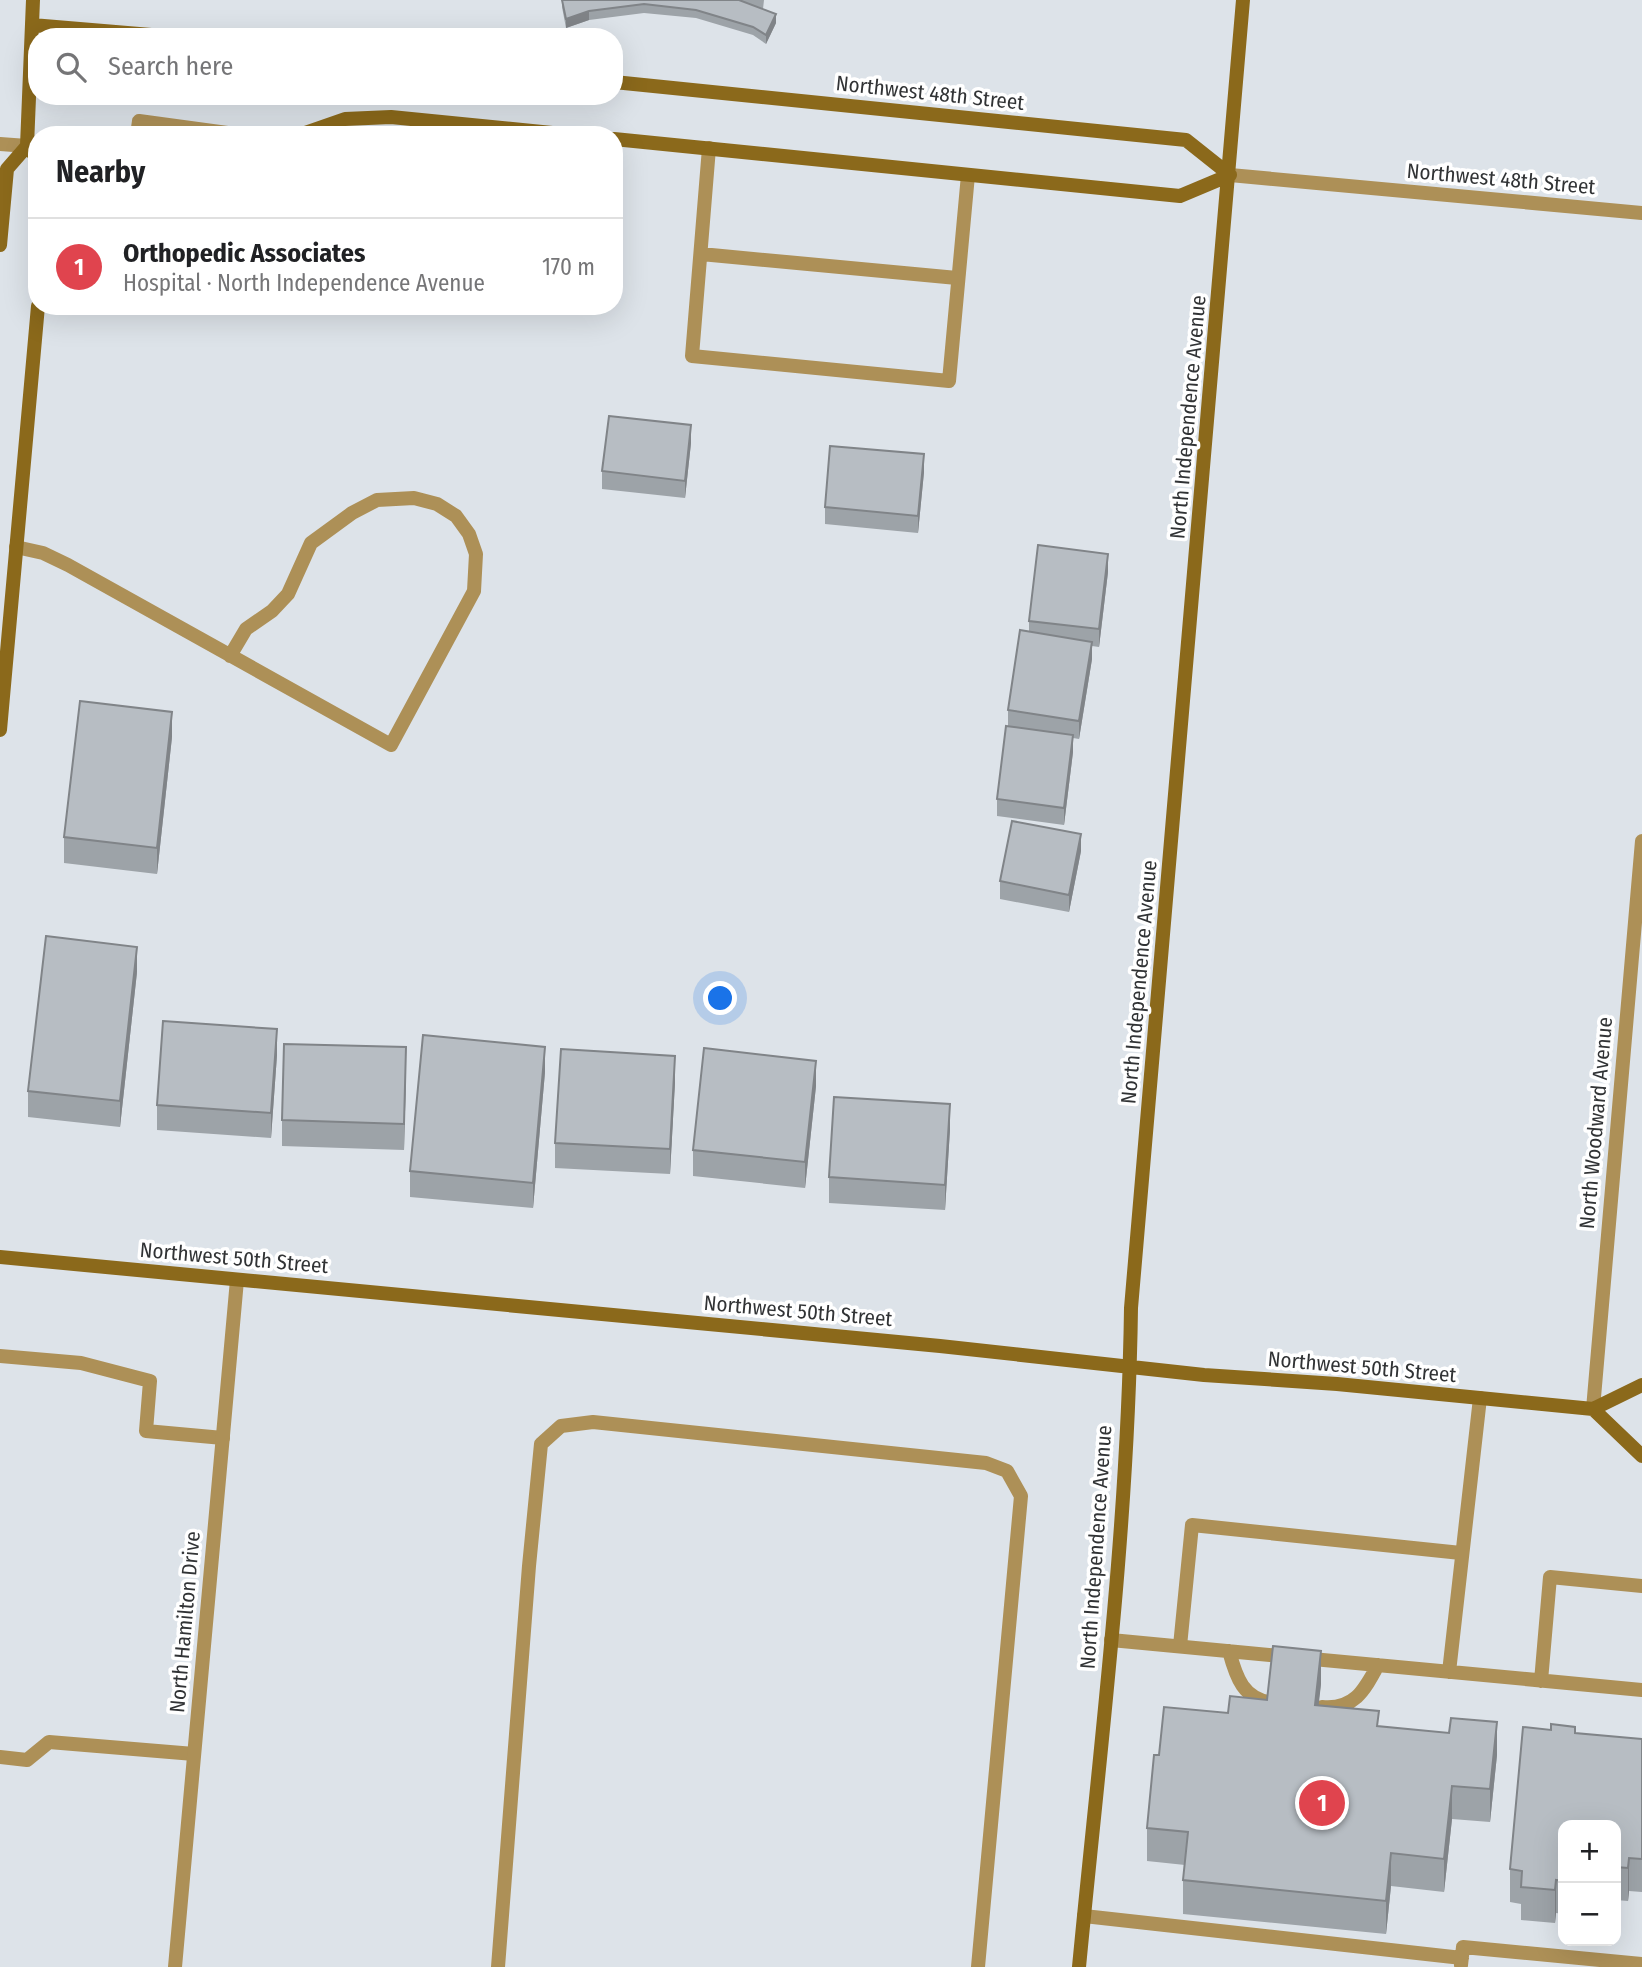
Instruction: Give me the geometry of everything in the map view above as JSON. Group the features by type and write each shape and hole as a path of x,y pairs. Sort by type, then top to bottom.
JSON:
{"street":[{"path":"32,28 33,0"},
{"name":"North Independence Avenue","path":"1079,1967 1111,1640 1130,1367 1131,1308 1243,0"},
{"path":"32,25 68,28"},
{"name":"Northwest 48th Street","path":"623,83 1186,140 1230,175"},
{"path":"0,245 7,169 27,146 29,105"},
{"path":"325,126 345,119 391,117 482,126"},
{"path":"138,126 139,121 176,126"},
{"name":"Northwest 48th Street","path":"623,140 1180,196 1230,175 1642,213"},
{"path":"0,144 27,146"},
{"path":"709,148 692,356 949,381 968,175"},
{"path":"701,254 957,278"},
{"path":"0,730 37,315"},
{"path":"0,546 43,553 68,565 230,656 391,745 474,592 478,566 469,534 456,516 426,500 402,497 367,504 311,543 288,594 272,611 246,629 230,656"},
{"name":"North Woodward Avenue","path":"1593,1409 1642,841"},
{"name":"Northwest 50th Street","path":"0,1257 940,1346 1130,1367 1593,1409"},
{"name":"North Hamilton Drive","path":"175,1967 237,1280"},
{"path":"0,1356 81,1363 150,1381 146,1431 223,1438"},
{"path":"1642,1385 1593,1409 1642,1456"},
{"path":"1450,1672 1480,1398"},
{"path":"498,1967 527,1580 541,1444 561,1426 593,1422 986,1463 1007,1471 1021,1496 978,1967"},
{"path":"1180,1646 1192,1525 1461,1553"},
{"path":"1541,1681 1550,1577 1642,1586"},
{"path":"1111,1640 1642,1690"},
{"path":"1229,1651 1237,1679 1250,1696 1261,1702 1286,1704"},
{"path":"1311,1706 1336,1709 1352,1703 1365,1690 1378,1665"},
{"path":"0,1758 27,1760 49,1742 194,1754"},
{"path":"1084,1916 1461,1962 1463,1947 1642,1965"}],"building":[{"path":"562,0 739,0 776,14 766,35 753,27 696,10 644,4 589,11 566,19"},
{"path":"609,416 691,425 685,481 602,471"},
{"path":"830,446 924,454 918,516 825,507"},
{"path":"1038,545 1108,554 1099,629 1029,621"},
{"path":"1020,630 1092,642 1079,721 1008,710"},
{"path":"80,701 172,712 157,848 64,837"},
{"path":"1006,726 1073,735 1064,808 997,799"},
{"path":"1012,821 1081,834 1069,895 1000,881"},
{"path":"46,936 137,947 120,1101 28,1091"},
{"path":"163,1021 277,1029 271,1113 157,1105"},
{"path":"423,1035 545,1047 533,1183 410,1171"},
{"path":"284,1044 406,1047 404,1124 282,1120"},
{"path":"704,1048 816,1061 805,1162 693,1150"},
{"path":"561,1049 675,1056 670,1149 555,1143"},
{"path":"834,1097 950,1104 945,1185 829,1177"},
{"path":"1273,1646 1321,1651 1315,1705 1379,1711 1377,1726 1449,1733 1451,1718 1497,1722 1490,1789 1452,1786 1444,1859 1391,1853 1386,1901 1183,1880 1188,1832 1147,1828 1154,1755 1159,1755 1164,1707 1228,1713 1230,1696 1267,1700"},
{"path":"1551,1724 1575,1727 1575,1733 1642,1739 1642,1859 1629,1858 1628,1868 1621,1867 1621,1820 1558,1820 1558,1880 1555,1890 1521,1887 1522,1871 1510,1869 1523,1727 1551,1730"}],"place":[{"name":"Orthopedic Associates","path":"1322,1803"}]}
